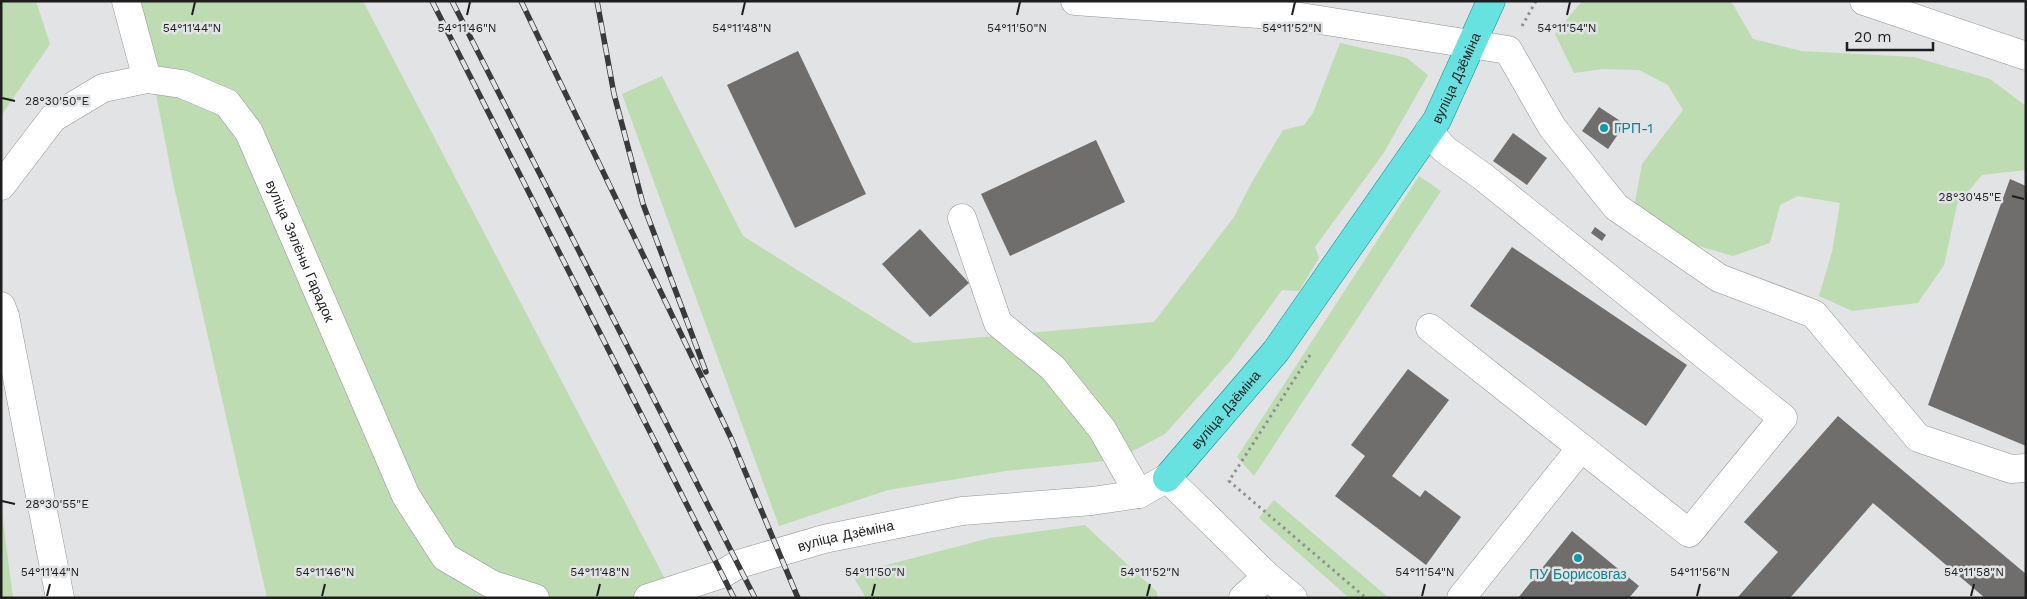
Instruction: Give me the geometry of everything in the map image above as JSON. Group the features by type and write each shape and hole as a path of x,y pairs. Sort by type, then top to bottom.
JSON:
{"main road":[{"name":"вуліца Дзёміна","path":"1168,478 1276,351 1437,120 1491,1"}],"street":[{"path":"126,1 146,79"},
{"path":"1075,1 1301,17 1508,50 1552,127 1616,206 1719,278 1814,314 1918,438 2011,469 2026,468"},
{"path":"1864,1 2026,56"},
{"name":"вуліца Зялёны Гарадок","path":"1,186 53,118 103,88 146,79 182,84 227,103 249,132 406,496 445,556 493,585 534,598"},
{"path":"1429,131 1444,149 1482,176 1783,418 1689,533 1430,328"},
{"path":"962,218 998,323 1053,368 1102,429 1139,494"},
{"path":"1,306 7,326 60,598"},
{"path":"1461,598 1581,448"},
{"path":"1168,478 1267,576 1293,598"},
{"name":"вуліца Дзёміна","path":"648,598 722,574 739,564 824,539 962,511 1092,501 1139,494 1168,478"},
{"path":"1243,598 1267,576"}],"path":[{"path":"1508,50 1536,1"},
{"path":"1315,348 1229,481 1366,598"}],"green space":[{"path":"1,1 36,1 50,44 1,116"},
{"path":"138,1 363,1 675,598 267,598 173,182"},
{"path":"1582,1 1731,1 1753,39 1801,51 1914,57 1990,79 2026,106 2026,170 1982,175 1957,205 1944,265 1918,303 1852,311 1819,296 1832,252 1840,203 1798,196 1780,205 1770,243 1733,256 1675,239 1635,202 1642,164 1683,110 1668,85 1639,70 1603,69 1574,73 1555,34"},
{"path":"1340,43 1407,58 1428,75 1383,154 1315,247 1319,258 1299,291 1282,290 1231,360 1165,434 1116,460 1006,471 888,490 779,526 622,94 662,76 743,236 914,343 1154,322 1234,217 1283,130 1304,125 1313,113"},
{"path":"1419,176 1441,191 1254,476 1237,457"},
{"path":"1274,500 1389,598 1349,598 1259,518"},
{"path":"1,505 13,598 1,598"},
{"path":"1085,525 1157,592 1158,598 866,598 852,574 990,538"}],"building":[{"path":"798,51 866,194 795,228 727,85"},
{"name":"ГРП-1","path":"1599,107 1625,124 1608,149 1582,131"},
{"path":"1513,133 1547,158 1527,185 1493,161"},
{"path":"1096,140 1125,202 1010,256 981,194"},
{"path":"2010,179 2026,186 2026,446 1928,405"},
{"path":"1595,227 1606,235 1602,241 1591,233"},
{"path":"920,229 969,283 930,317 882,264"},
{"path":"1512,247 1687,365 1646,426 1470,306"},
{"path":"1408,369 1449,400 1392,476 1420,497 1425,490 1461,517 1426,565 1335,496 1365,456 1351,445"},
{"path":"1838,416 2026,574 2026,598 1985,598 1873,503 1790,598 1737,598 1778,552 1744,522"},
{"name":"ПУ Борисовгаз","path":"1572,531 1639,586 1629,598 1518,598"}],"railway":[{"path":"432,1 734,598"},
{"path":"452,1 755,598"},
{"path":"521,1 731,438 798,598"},
{"path":"597,1 614,94 643,204 706,372"}],"place":[{"name":"ГРП-1","path":"1604,128"},
{"name":"ПУ Борисовгаз","path":"1578,558"}]}
